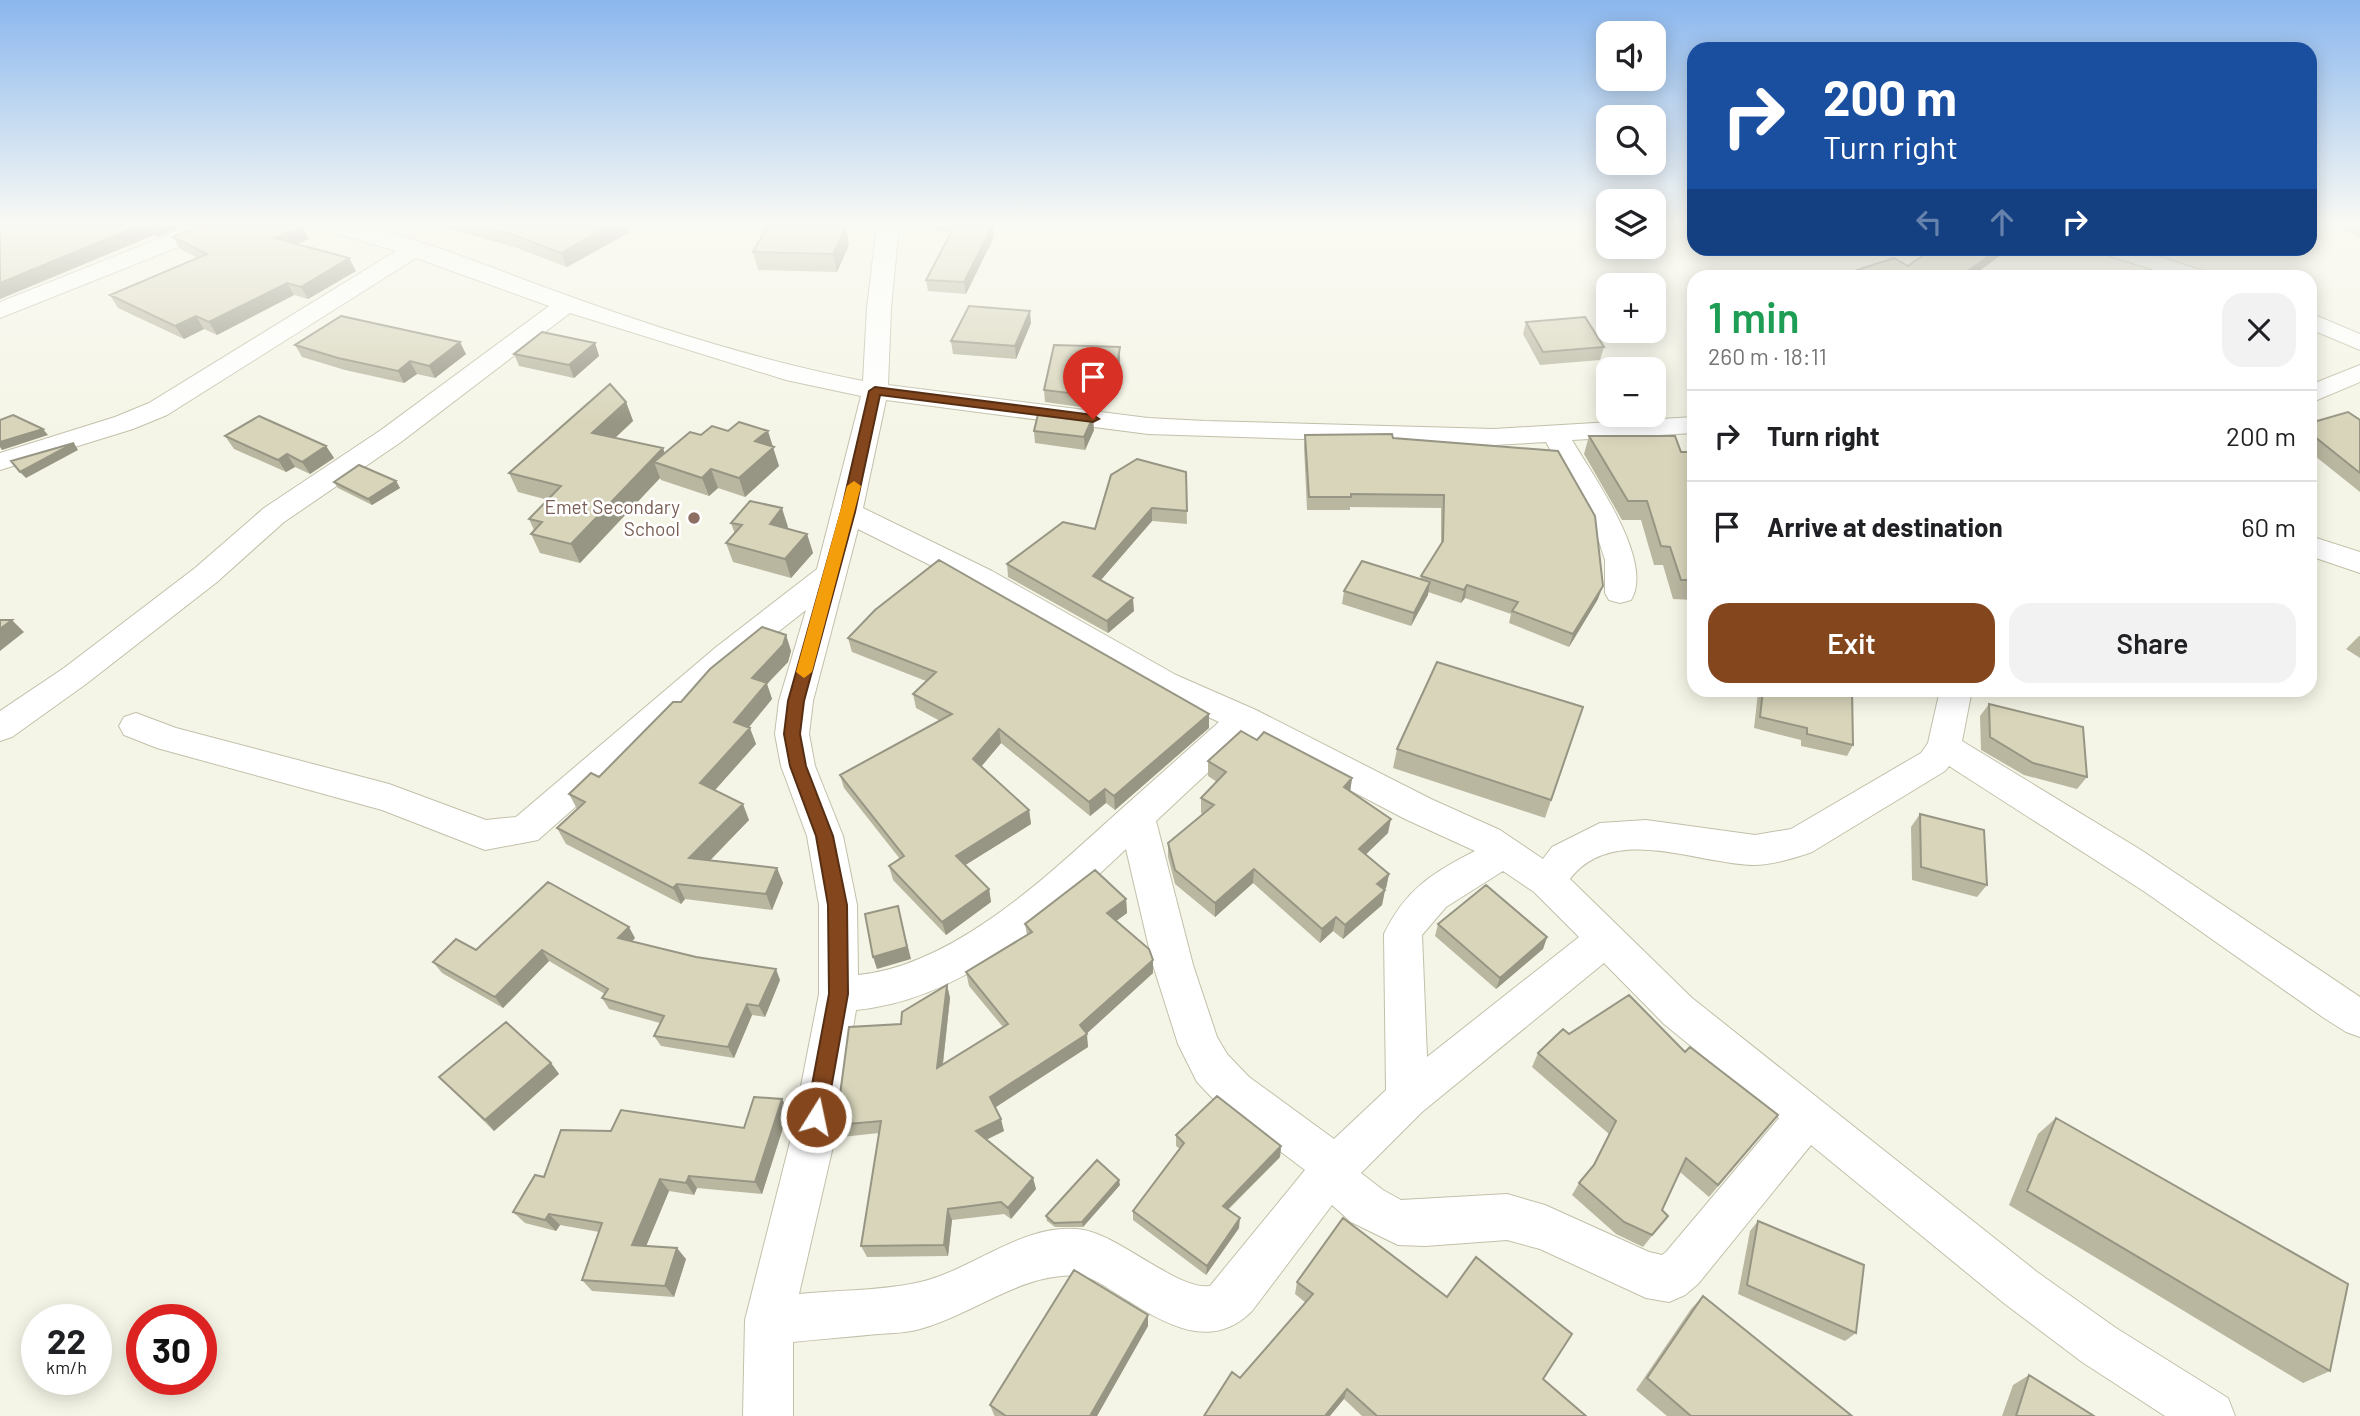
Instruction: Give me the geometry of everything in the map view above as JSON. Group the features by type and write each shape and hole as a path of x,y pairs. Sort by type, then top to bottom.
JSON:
{"street":[{"path":"0,311 49,291"},
{"path":"5,458 124,423 158,409 348,291"},
{"path":"533,291 795,374 875,391 1182,428 1494,437 1687,425"},
{"path":"768,1416 769,1320 812,1142 839,994 838,905 825,836 798,766 792,734 796,701 848,512 875,391 881,291"},
{"path":"0,728 75,676 184,592 274,515 391,436 567,303"},
{"path":"2317,323 2360,343"},
{"path":"2317,392 2360,373"},
{"path":"1554,433 1611,532 1620,560 1620,593"},
{"path":"848,512 981,578 1164,683 1244,719 1418,810 1487,840 1547,881 1678,1011 2021,1288 2099,1345 2210,1416"},
{"path":"2317,548 2360,563"},
{"path":"136,726 169,739 389,798 485,835 525,830 726,656 832,573"},
{"path":"1547,881 1565,858 1600,838 1646,835 1755,850 1800,842 1933,762 1944,747 1955,697"},
{"path":"839,994 883,990 914,981 993,938 1052,895 1244,719"},
{"path":"1944,747 2068,822 2191,902 2310,988 2360,1019"},
{"path":"1137,818 1173,965 1199,1044 1212,1068 1234,1091 1333,1171 1367,1206 1398,1222 1425,1223 1507,1217 1545,1228 1646,1275 1669,1279 1682,1268 1808,1116"},
{"path":"1407,1098 1403,934 1410,916 1424,901 1505,852"},
{"path":"769,1320 916,1307 934,1303 1026,1262 1056,1252 1086,1253 1195,1311 1217,1309 1235,1294 1333,1171 1407,1098 1605,939"}],"building":[{"path":"119,291 271,291 209,322 196,316 175,326 110,295"},
{"path":"969,306 1030,311 1015,346 951,341"},
{"path":"341,316 460,342 429,366 410,361 398,371 295,345"},
{"path":"1585,317 1596,334 1596,343 1601,343 1604,347 1543,352 1526,322"},
{"path":"542,332 595,343 569,365 514,354"},
{"path":"1054,345 1120,347 1114,381 1109,381 1102,397 1044,390"},
{"path":"610,384 626,402 592,433 663,448 571,544 531,534 542,522 529,519 561,486 509,473"},
{"path":"1039,410 1093,417 1084,437 1034,431"},
{"path":"2348,412 2360,420 2360,473 2317,439 2317,421"},
{"path":"13,415 43,429 0,442 0,420"},
{"path":"259,416 326,446 302,462 287,454 278,460 225,436"},
{"path":"739,422 768,431 755,441 774,447 739,478 711,469 702,478 654,462 690,432 701,435 712,426 728,431"},
{"path":"1392,434 1393,438 1558,451 1595,516 1603,586 1573,634 1512,611 1518,602 1467,585 1464,590 1421,576 1443,541 1444,495 1351,494 1351,497 1309,497 1305,435"},
{"path":"1589,436 1675,436 1681,452 1687,452 1687,580 1681,580 1670,547 1661,546 1647,501 1628,501"},
{"path":"74,443 20,472 11,461"},
{"path":"1137,459 1186,472 1187,511 1152,508 1093,576 1133,598 1107,621 1007,564 1063,522 1095,529 1111,475"},
{"path":"359,465 396,481 368,499 334,482"},
{"path":"750,501 782,508 770,524 807,534 785,559 726,543 742,525 731,523"},
{"path":"939,560 1209,714 1114,796 1105,789 1089,802 999,729 973,759 1029,810 956,856 989,889 942,922 889,866 904,856 840,775 952,714 913,694 936,672 848,638 875,610"},
{"path":"1362,561 1430,582 1414,613 1344,591"},
{"path":"0,620 12,620 0,629"},
{"path":"762,627 786,635 783,645 752,678 767,683 734,722 750,728 700,783 743,804 689,858 777,868 766,894 677,884 673,888 557,828 585,802 569,794 591,773 599,777 673,702 681,702 710,669"},
{"path":"1437,662 1583,707 1551,800 1397,749"},
{"path":"1762,697 1852,697 1853,745 1807,734 1807,728 1760,717"},
{"path":"1989,704 2083,727 2087,777 2033,763 1990,737"},
{"path":"1241,731 1257,740 1264,732 1352,778 1344,787 1391,819 1359,849 1389,874 1377,884 1385,890 1345,925 1336,917 1322,929 1254,869 1215,903 1175,870 1168,843 1214,805 1201,798 1226,772 1208,761"},
{"path":"1920,814 1984,830 1987,885 1921,867"},
{"path":"1095,870 1126,899 1107,913 1149,949 1153,960 1080,1025 1087,1034 990,1097 1001,1119 976,1131 1033,1178 1008,1208 1001,1202 948,1209 944,1245 861,1246 881,1121 836,1125 849,1027 901,1024 902,1012 947,985 937,1068 1008,1024 966,972 1032,932 1025,924"},
{"path":"548,882 629,927 618,938 696,957 776,969 759,1006 747,1004 728,1047 654,1036 664,1016 602,998 608,989 542,950 495,997 433,962 456,939 476,950"},
{"path":"1486,885 1547,937 1500,978 1438,924"},
{"path":"898,906 907,947 873,957 865,914"},
{"path":"1629,995 1685,1052 1690,1047 1778,1115 1718,1185 1686,1158 1662,1210 1668,1216 1652,1235 1624,1222 1579,1183 1594,1165 1616,1121 1538,1053 1563,1029 1569,1034"},
{"path":"506,1022 551,1063 485,1120 439,1077"},
{"path":"1217,1096 1281,1146 1223,1206 1240,1218 1207,1266 1133,1211 1184,1143 1176,1135"},
{"path":"754,1097 782,1099 755,1182 689,1176 686,1183 660,1179 632,1245 677,1248 665,1286 582,1280 602,1223 549,1214 545,1220 513,1212 535,1175 544,1177 561,1130 611,1131 621,1110 744,1128"},
{"path":"2056,1118 2348,1284 2330,1371 2027,1191"},
{"path":"1097,1160 1119,1180 1082,1222 1054,1223 1046,1216"},
{"path":"1343,1218 1447,1297 1476,1257 1572,1334 1543,1379 1586,1416 1377,1416 1347,1389 1325,1416 1204,1416 1232,1372 1240,1378 1313,1294 1297,1282"},
{"path":"1758,1221 1864,1265 1856,1333 1747,1285"},
{"path":"1074,1270 1148,1315 1090,1416 1006,1416 990,1405"},
{"path":"1703,1296 1852,1416 1691,1416 1647,1378"},
{"path":"2029,1375 2094,1416 2016,1416"}],"slow traffic":[{"path":"804,672 854,486"}],"place":[{"name":"Emet Secondary School","path":"694,518"}],"route":[{"path":"816,1117 839,994 838,905 825,836 798,766 792,734 796,701 848,512 875,391 1093,419"}]}
